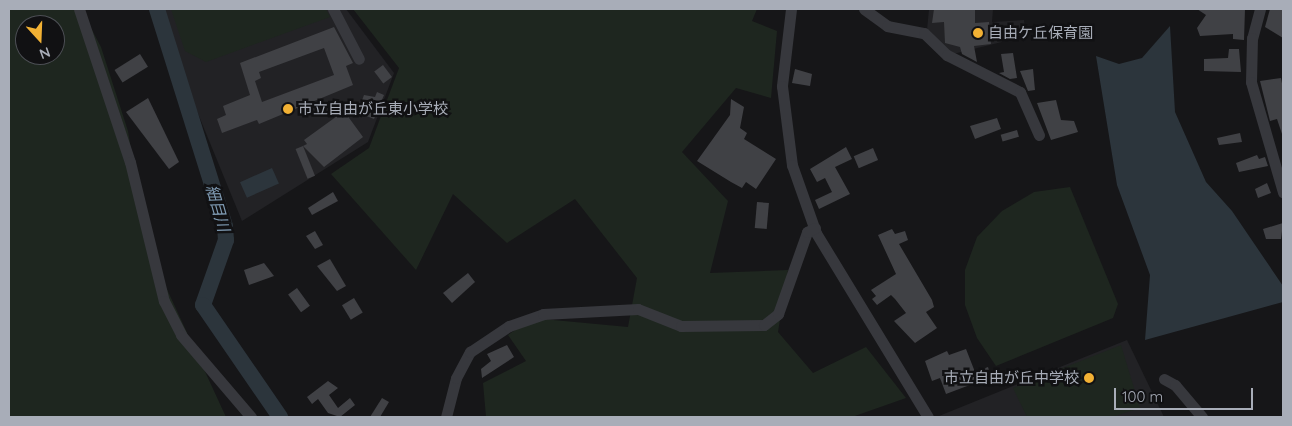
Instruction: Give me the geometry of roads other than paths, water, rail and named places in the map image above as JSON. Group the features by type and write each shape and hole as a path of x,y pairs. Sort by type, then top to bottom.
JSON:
{"street":[{"path":"79,9 130,162 164,301 181,335 250,417"},
{"path":"333,9 359,59"},
{"path":"791,9 782,86 792,165 815,228 928,417"},
{"path":"864,9 887,26 924,33 947,55 1020,92 1039,135"},
{"path":"1260,9 1252,38 1251,82 1283,192"},
{"path":"446,417 456,378 470,352 509,326 542,314 638,309 681,326 764,325 778,314 807,232 815,228"},
{"path":"1164,378 1175,385 1202,417"}],"waterway":[{"name":"細目川","path":"157,9 225,226 226,240 203,305 280,417"}],"place":[{"name":"自由ケ丘保育園","path":"978,33"},
{"name":"市立自由が丘東小学校","path":"288,109"},
{"name":"市立自由が丘中学校","path":"1089,378"}]}
